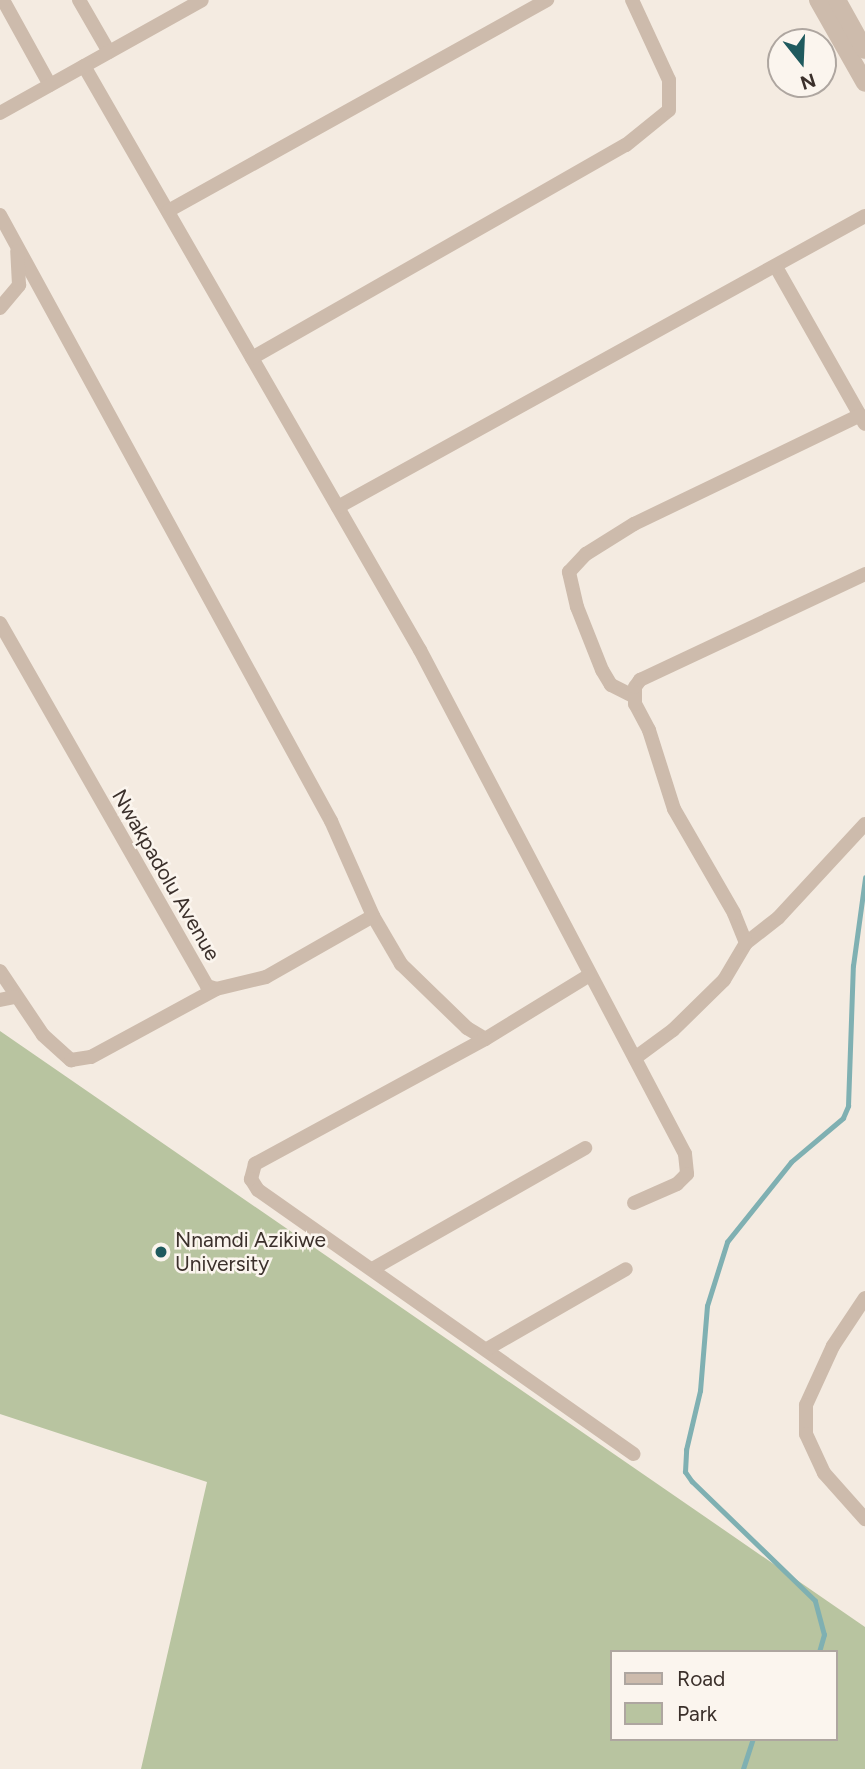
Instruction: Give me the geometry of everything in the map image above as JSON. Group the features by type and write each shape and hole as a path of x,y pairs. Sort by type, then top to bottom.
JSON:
{"street":[{"path":"3,0 50,85"},
{"path":"79,0 109,52"},
{"path":"0,113 202,0"},
{"path":"168,211 547,0"},
{"path":"252,358 626,145 669,110 669,80 632,0"},
{"path":"818,0 865,83"},
{"path":"837,0 865,50"},
{"path":"84,66 420,650 587,976 635,1058 689,1164 687,1174 677,1184 634,1203"},
{"path":"0,215 331,821 373,916 401,964 467,1028 485,1039"},
{"path":"338,507 865,216"},
{"path":"0,308 19,285 17,246"},
{"path":"746,943 734,913 674,809 633,696 611,685 602,670 569,572 586,554 634,524 862,419 776,267"},
{"path":"633,696 640,680 865,574"},
{"name":"Nwakpadolu Avenue","path":"0,623 196,973 216,989 266,977 373,916"},
{"path":"635,1058 673,1030 724,980 746,943 778,918 865,824"},
{"path":"0,971 7,999 71,1060 91,1058 216,989"},
{"path":"587,976 485,1039 255,1164 251,1179 258,1190 374,1268 634,1454"},
{"path":"374,1268 585,1149"},
{"path":"487,1349 626,1269"},
{"path":"865,1298 833,1346 806,1405 806,1434 824,1473 865,1519"}],"green space":[{"name":"Nnamdi Azikiwe University","path":"0,1031 865,1627 865,1769 141,1769 207,1482 0,1414"}],"waterway":[{"path":"820,1650 824,1635 815,1601 692,1482 685,1472 686,1450 700,1391 707,1306 727,1242 791,1162 843,1118 848,1106 853,966 865,878"},
{"path":"743,1769 752,1741"}],"place":[{"name":"Nnamdi Azikiwe University","path":"161,1252"}]}
